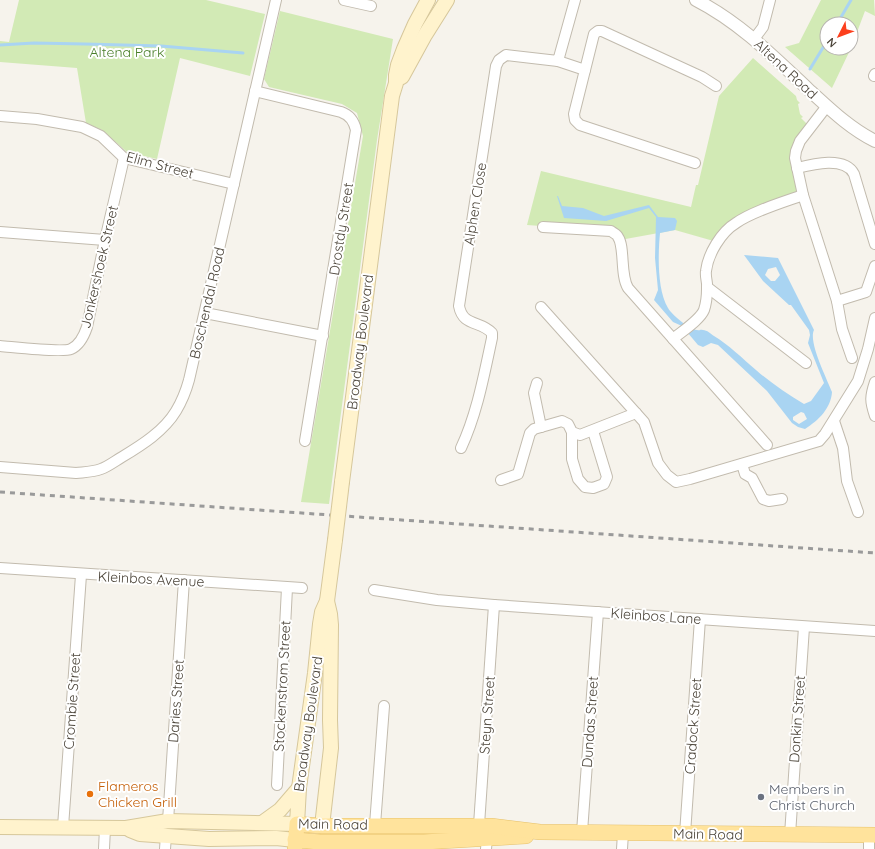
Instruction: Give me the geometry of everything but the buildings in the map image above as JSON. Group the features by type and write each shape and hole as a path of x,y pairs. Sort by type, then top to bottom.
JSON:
{"main road":[{"name":"Broadway Boulevard","path":"295,844 299,788 315,673 320,624 322,612 327,601 392,96 400,59 415,24 428,0"},
{"name":"Broadway Boulevard","path":"396,83 401,78 425,35 448,0"},
{"name":"Broadway Boulevard","path":"319,846 331,748 331,626 327,601"},
{"path":"262,823 280,810 299,788"},
{"name":"Main Road","path":"0,827 126,828 168,822 262,823 322,826 479,825 540,832 790,835 871,840"},
{"name":"Main Road","path":"126,828 166,842 209,839 276,838 295,844 319,846 424,842 486,844 540,832"}],"street":[{"name":"Boschendal Road","path":"0,467 76,473 100,470 147,441 167,423 176,412 184,398 189,380 276,0"},
{"path":"344,0 371,6"},
{"path":"574,0 558,61 586,70"},
{"name":"Altena Road","path":"696,0 719,13 754,39 827,106 852,127 875,141"},
{"path":"754,39 763,27 770,0"},
{"path":"695,163 580,125 575,120 574,114 594,34 602,30 702,77 716,86"},
{"name":"Alphen Close","path":"461,448 466,438 480,396 492,338 492,333 487,328 461,315 459,306 496,66 499,60 506,55 558,61"},
{"name":"Drostdy Street","path":"255,91 341,112 350,116 355,125 356,135 305,441"},
{"path":"827,106 800,140 796,151 797,168 803,195 837,301 842,329 852,358"},
{"name":"Elim Street","path":"0,116 37,119 82,127 101,136 124,158 234,184"},
{"name":"Jonkershoek Street","path":"0,346 58,350 70,349 78,344 84,337 124,158"},
{"path":"797,168 813,164 839,163 850,167 854,174 875,244"},
{"path":"673,339 702,314 708,287 706,272 709,259 718,242 732,225 764,210 803,195"},
{"path":"543,227 611,231 615,234 620,240 626,284 767,445"},
{"path":"0,232 105,240"},
{"path":"837,301 866,292 875,266"},
{"path":"708,287 806,363"},
{"path":"541,307 636,413 646,427 658,463 667,475 676,482 819,441 825,434 858,381 872,351 875,318"},
{"path":"205,313 323,336"},
{"path":"875,382 870,396 875,416"},
{"path":"537,383 534,393 541,427"},
{"path":"572,432 580,435 636,413"},
{"path":"834,420 843,448 847,481 858,512"},
{"path":"501,480 518,474 528,437 534,429 562,421 568,424 572,432 572,459 578,479 585,487 593,488 604,484 607,476 592,431"},
{"path":"742,464 746,474 752,478 763,499 769,501 782,499"},
{"name":"Kleinbos Avenue","path":"0,568 81,575 302,588"},
{"name":"Crombie Street","path":"63,827 81,575"},
{"name":"Daries Street","path":"168,822 184,580"},
{"name":"Stockenstrom Street","path":"277,785 287,588"},
{"name":"Kleinbos Lane","path":"374,590 437,600 494,605 875,631"},
{"name":"Steyn Street","path":"479,825 494,605"},
{"name":"Dundas Street","path":"582,832 598,612"},
{"name":"Cradock Street","path":"686,834 700,619"},
{"name":"Donkin Street","path":"790,835 804,627"},
{"path":"375,825 384,706"},
{"path":"104,849 105,828"},
{"path":"622,849 623,833"}],"green space":[{"name":"Altena Park","path":"19,0 206,0 265,14 250,76 180,58 157,159 127,152 102,130 86,123 77,68 0,62 0,41 9,42"},
{"path":"821,0 874,0 875,16 865,11 859,27 859,16 819,16 819,56 847,56 832,88 785,47 799,43"},
{"path":"280,11 393,39 377,140 329,504 301,502 363,136 357,113 342,104 269,87 264,79"},
{"path":"753,58 796,96 800,103 798,104 800,114 803,117 801,118 809,126 795,151 803,195 746,217 717,242 675,230 620,240 611,231 527,225 541,171 691,207 696,185 698,185 719,96"}],"water":[{"path":"557,196 562,206 583,208 604,216 649,205 658,217 675,218 677,221 675,230 660,233 659,242 660,282 664,300 670,311 690,327 697,330 706,331 720,340 767,379 804,404 811,401 824,383 808,343 810,335 809,330 791,305 789,305 763,281 744,255 778,258 814,330 813,336 816,351 832,392 827,408 815,422 805,429 798,427 792,423 767,391 718,345 711,343 703,347 698,345 682,326 673,322 654,300 658,290 655,258 656,217 649,208 606,221 564,218","holes":["776,267 780,275 775,281 771,281 765,275 768,269","801,412 804,413 807,419 799,424 793,420 793,417"]}],"waterway":[{"path":"842,16 851,0"},
{"path":"0,45 34,43 161,46 243,53"},
{"path":"810,69 819,54"}],"railway":[{"path":"0,492 875,553"}],"place":[{"name":"Flameros Chicken Grill","path":"90,794"},
{"name":"Members in Christ Church","path":"761,797"}]}
